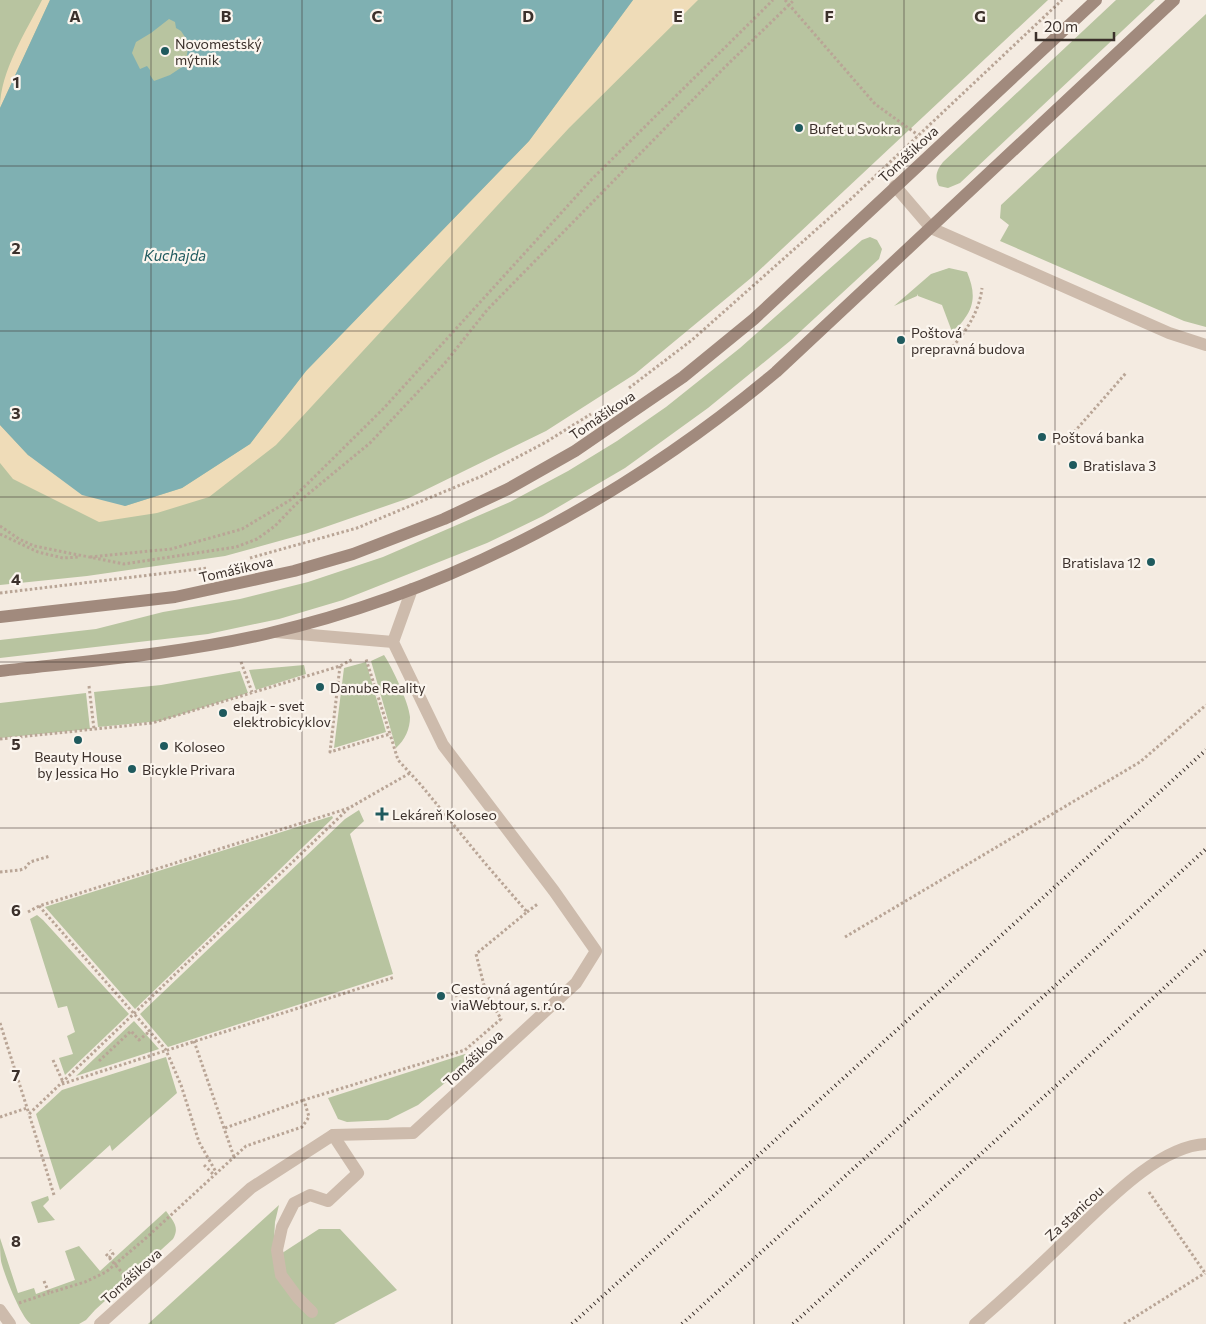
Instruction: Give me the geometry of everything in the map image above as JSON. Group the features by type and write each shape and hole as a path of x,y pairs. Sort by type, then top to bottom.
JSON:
{"main road":[{"name":"Tomášikova","path":"0,618 184,595 324,563 398,538 444,519 508,489 575,452 683,377 754,319 1096,0"},
{"path":"0,671 136,656 214,644 275,632 349,612 444,578 526,538 618,487 677,448 781,367 1174,0"}],"street":[{"path":"895,186 931,228 1169,334 1206,345"},
{"path":"275,632 393,642 412,589"},
{"name":"Tomášikova","path":"100,1324 251,1188 333,1135 413,1133 576,983 596,951 554,891 443,745 393,642"},
{"path":"312,1312 298,1298 281,1275 277,1250 282,1227 294,1202 310,1195 328,1201 358,1173 333,1135"},
{"name":"Za stanicou","path":"976,1324 1137,1175 1178,1150 1195,1144 1206,1144"},
{"path":"0,1310 10,1324"}],"path":[{"path":"1,536 38,552 63,558 170,549 242,529 292,499 384,408 592,178 773,0"},
{"path":"785,0 875,104 918,136"},
{"path":"0,526 19,539 34,546 124,564 236,547 257,539 275,526 296,504 370,443 445,363 487,310 724,68 794,0"},
{"path":"622,393 692,340 853,197 1062,0"},
{"path":"946,354 973,317 981,302 982,288"},
{"path":"1058,444 1076,430 1126,373"},
{"path":"244,560 356,528 482,476 546,442 592,414"},
{"path":"0,592 216,567"},
{"path":"224,1128 304,1100 465,1050 501,1019 486,993 476,954 527,912 484,862 422,784 398,760 365,653"},
{"path":"0,739 160,722 340,666 357,658"},
{"path":"241,662 252,692"},
{"path":"340,666 330,752 390,734"},
{"path":"89,686 94,728"},
{"path":"845,938 1140,762 1206,704"},
{"path":"28,912 39,906 348,808 410,773"},
{"path":"29,1114 348,808"},
{"path":"1,871 20,870 25,868 30,862 50,856"},
{"path":"39,906 166,1050 181,1085 199,1142 215,1173"},
{"path":"59,1085 395,978"},
{"path":"455,996 485,985"},
{"path":"0,1023 54,1195"},
{"path":"99,1061 131,1031 139,1040 150,1031"},
{"path":"194,1041 234,1157"},
{"path":"53,1060 63,1082"},
{"path":"0,1310 85,1282 106,1272 246,1146 302,1127 309,1117 304,1100"},
{"path":"0,1117 27,1108"},
{"path":"204,1165 215,1173"},
{"path":"1124,1324 1206,1273 1137,1175"},
{"path":"109,1258 113,1254 110,1250"},
{"path":"106,1254 115,1264"},
{"path":"44,1281 49,1293"}],"green space":[{"path":"0,0 1048,0 751,278 635,374 546,431 409,498 308,533 225,556 87,576 0,585"},
{"path":"1116,0 1155,0 960,183 948,188 939,186 937,173 943,162"},
{"path":"1206,14 1206,327 1184,321 1000,241 1009,225 1000,218 1001,205"},
{"path":"870,237 877,240 882,249 879,259 790,341 708,408 625,468 543,516 487,543 343,600 279,619 208,634 0,658 0,640 96,629 163,612 240,599 308,582 383,557 510,502 568,471 617,441 666,407 740,348 862,240"},
{"path":"949,268 967,272 973,296 969,312 957,328 950,331 951,329 942,305 918,296 918,294 894,306 931,274"},
{"path":"384,655 400,685 410,717 406,734 396,748 371,661"},
{"path":"366,662 386,732 334,748 344,668"},
{"path":"304,665 306,674 256,690 249,670"},
{"path":"240,671 248,693 160,721 98,727 94,692 161,685"},
{"path":"86,693 90,729 0,738 0,703"},
{"path":"359,810 364,821 350,834 393,974 168,1047 140,1014 345,819"},
{"path":"332,816 333,818 135,1009 45,907"},
{"path":"37,915 129,1014 65,1075 59,1058 73,1054 67,1036 75,1032 67,1006 58,1008 30,919"},
{"path":"134,1021 159,1049 76,1076"},
{"path":"465,1054 473,1060 418,1105 388,1120 347,1122 338,1119 328,1098"},
{"path":"166,1057 177,1093 112,1151 110,1145 60,1190 36,1114 62,1090"},
{"path":"48,1196 49,1200 43,1206 55,1220 38,1223 31,1202"},
{"path":"279,1205 275,1222 273,1259 319,1229 340,1229 397,1290 334,1324 148,1324"},
{"path":"166,1211 176,1228 173,1239 86,1320 79,1324 31,1324 27,1320 13,1295 3,1267 0,1238 18,1293 34,1288 36,1294 75,1280 65,1251 79,1246 100,1271"}],"sand":[{"path":"42,0 50,0 0,108 4,80 9,66"},
{"path":"633,0 698,0 569,128 276,445 209,497 157,513 99,522 13,479 0,463 0,425 28,455 125,506 182,488 250,444 306,371 529,141"}],"water":[{"name":"Kuchajda","path":"50,0 633,0 529,141 306,371 250,444 182,488 125,506 82,495 28,455 0,425 0,108","holes":["169,19 175,22 176,28 181,31 189,43 185,65 170,75 154,81 147,66 140,69 132,53 136,42"]}],"railway":[{"path":"572,1324 1206,750"},
{"path":"682,1324 1206,849"},
{"path":"793,1324 1206,950"}],"place":[{"name":"Novomestský mýtnik","path":"165,51"},
{"name":"Bufet u Svokra","path":"799,128"},
{"name":"Poštová prepravná budova","path":"901,340"},
{"name":"Poštová banka","path":"1042,437"},
{"name":"Bratislava 3","path":"1073,465"},
{"name":"Bratislava 12","path":"1151,562"},
{"name":"Danube Reality","path":"320,687"},
{"name":"ebajk - svet elektrobicyklov","path":"223,713"},
{"name":"Beauty House by Jessica Ho","path":"78,740"},
{"name":"Koloseo","path":"164,746"},
{"name":"Bicykle Privara","path":"132,769"},
{"name":"Lekáreň Koloseo","path":"382,814"},
{"name":"Cestovná agentúra viaWebtour, s. r. o.","path":"441,996"}]}
